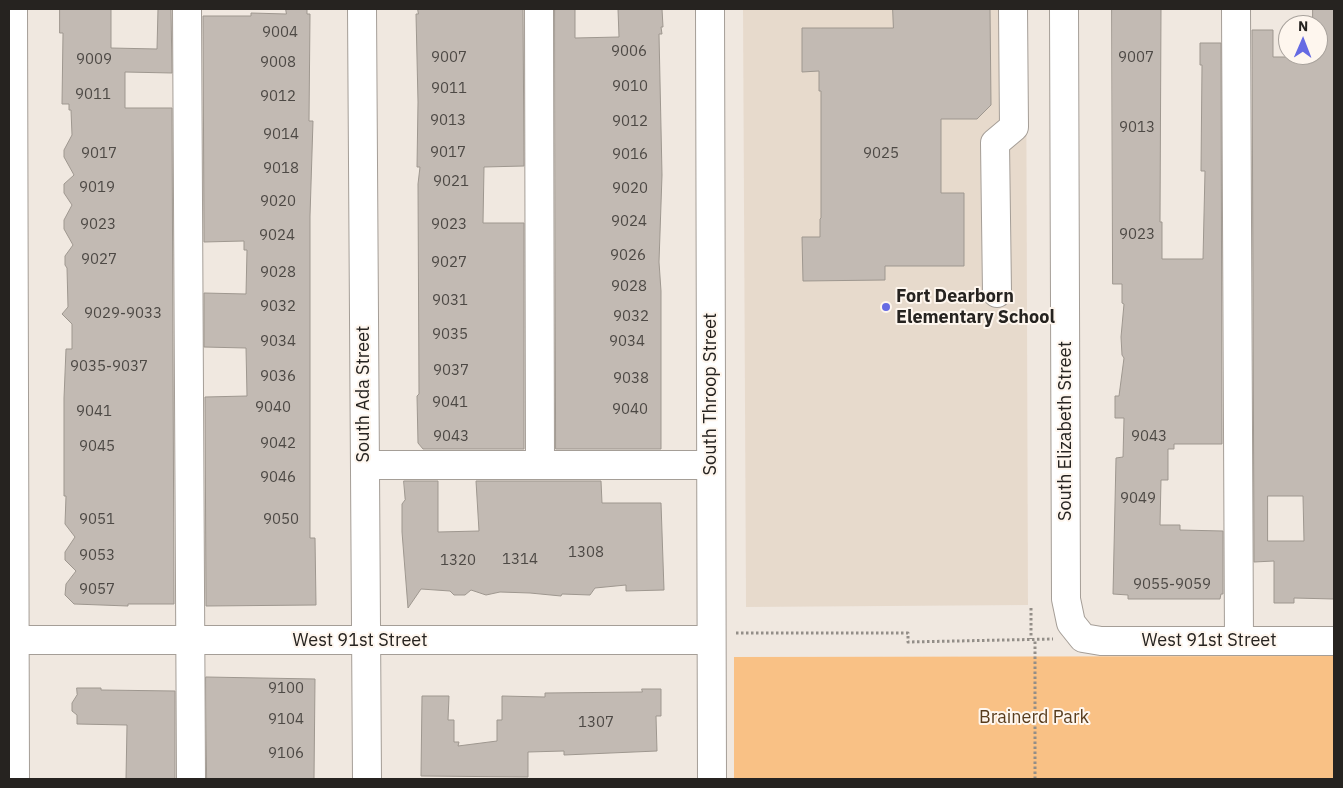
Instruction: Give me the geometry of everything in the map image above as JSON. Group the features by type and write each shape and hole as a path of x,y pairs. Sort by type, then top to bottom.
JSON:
{"street":[{"path":"13,9 12,640 15,779"},
{"path":"187,9 191,779"},
{"name":"South Ada Street","path":"362,9 367,779"},
{"path":"538,9 540,465"},
{"name":"South Throop Street","path":"710,9 712,779"},
{"path":"997,293 995,143 1014,127 1013,9"},
{"name":"South Elizabeth Street","path":"1064,9 1066,599 1072,623 1083,638"},
{"path":"1236,9 1239,641"},
{"path":"365,465 711,465"},
{"name":"West 91st Street","path":"1083,638 1101,642 1334,641"},
{"name":"West 91st Street","path":"12,640 712,640"}],"path":[{"path":"1031,608 1035,779"},
{"path":"745,633 908,633 908,642 1083,638"}],"shaded area":[{"name":"Fort Dearborn Elementary School","path":"743,9 1026,9 1028,605 746,607"}],"green space":[{"name":"Brainerd Park","path":"1334,656 1334,779 734,779 734,657"}],"building":[{"path":"60,9 111,9 111,48 157,49 158,9 171,9 172,73 125,72 125,108 172,108 174,604 128,604 128,606 74,604 65,595 66,584 76,571 65,560 65,552 75,537 65,524 66,496 64,496 66,349 72,349 72,324 62,314 68,307 65,256 73,245 64,229 64,220 72,205 64,193 64,184 74,175 64,157 64,150 72,135 71,110 69,110 69,104 62,104 63,33 60,33"},
{"path":"286,9 307,9 307,14 310,14 309,121 313,121 310,216 310,538 315,538 316,605 206,606 205,397 247,396 246,348 204,347 204,293 246,294 247,250 244,250 244,241 204,242 203,16 251,16 251,13 286,14"},
{"path":"418,9 523,9 524,166 484,167 483,223 524,223 524,449 423,449 418,443 418,184 420,167 417,167 416,14 418,14"},
{"path":"555,9 575,9 575,38 619,37 618,9 662,9 663,27 661,27 662,34 659,34 662,175 659,262 661,291 661,449 556,449"},
{"path":"893,9 990,9 991,105 977,119 941,119 941,193 964,193 964,266 885,266 885,280 803,281 802,237 820,237 821,91 819,91 819,71 802,72 802,28 893,28"},
{"path":"1112,9 1161,9 1160,222 1162,222 1162,259 1203,259 1205,171 1201,171 1202,65 1200,65 1200,43 1221,43 1222,444 1174,444 1174,449 1168,449 1168,480 1161,480 1160,525 1180,525 1180,530 1223,531 1223,594 1221,594 1220,599 1128,599 1128,595 1113,594 1116,458 1123,457 1124,418 1115,418 1115,396 1119,396 1124,358 1122,355 1121,337 1124,304 1122,303 1122,284 1113,284"},
{"path":"1313,9 1334,9 1334,599 1294,598 1294,603 1274,603 1274,561 1254,562 1252,30 1273,30 1273,57 1278,57 1278,65 1328,65 1328,15 1313,15","holes":["1268,496 1303,496 1304,541 1268,541"]},
{"path":"404,481 438,481 438,532 479,531 476,481 601,481 602,503 661,503 664,590 626,591 626,585 595,588 590,595 562,594 561,596 500,592 486,595 471,590 465,595 454,595 450,591 421,589 408,608 402,532 402,504 405,500"},
{"path":"206,677 315,679 314,779 207,779"},
{"path":"77,688 175,691 175,779 126,779 127,725 77,724 77,715 72,711 72,703 77,695"},
{"path":"642,689 661,689 661,716 656,716 657,751 564,755 564,751 528,752 528,777 421,776 422,696 449,696 448,720 454,720 454,742 459,742 458,746 497,741 497,720 502,720 502,696 545,697 545,693 642,692"}],"place":[{"name":"Fort Dearborn Elementary School","path":"886,307"}]}
